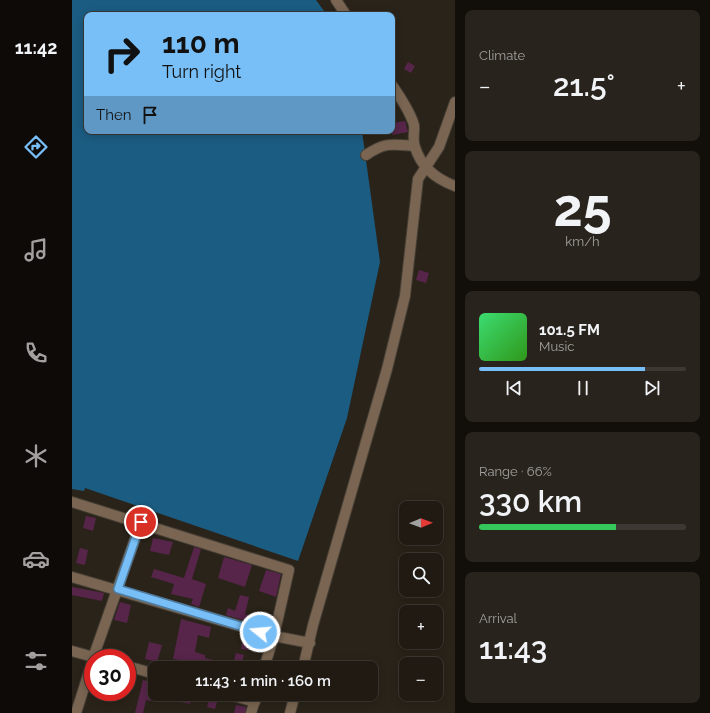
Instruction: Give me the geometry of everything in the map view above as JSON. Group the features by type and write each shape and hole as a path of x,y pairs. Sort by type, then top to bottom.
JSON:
{"street":[{"path":"336,0 344,12"},
{"path":"395,89 403,101 414,126 414,146 425,167 440,180 455,186"},
{"path":"304,661 310,643 313,625 388,369 405,296 418,179 439,147 455,102"},
{"path":"366,155 378,147 386,145 414,146"},
{"path":"72,502 141,522 289,570 274,636 266,661"},
{"path":"97,649 141,522"},
{"path":"72,577 118,589 274,636 310,643"},
{"path":"72,651 84,655"},
{"path":"136,669 148,672"},
{"path":"76,713 84,689"},
{"path":"251,713 255,701"},
{"path":"290,713 293,701"}],"water":[{"path":"72,0 316,0 325,12 84,12 84,134 362,134 380,262 347,418 298,561 85,488 84,491 72,489"}],"building":[{"path":"408,62 415,66 411,73 404,69"},
{"path":"405,121 408,132 392,135 395,134 395,123"},
{"path":"419,270 429,273 426,283 416,280"},
{"path":"86,516 96,518 93,531 83,528"},
{"path":"153,538 173,542 169,555 150,551"},
{"path":"194,547 201,549 192,579 206,584 199,607 191,604 193,599 171,594 174,584 151,577 154,569 184,578"},
{"path":"80,548 88,550 85,565 76,563"},
{"path":"224,557 252,565 245,587 218,578"},
{"path":"266,570 281,574 276,597 259,591"},
{"path":"72,587 104,593 102,601 72,595"},
{"path":"240,595 249,597 245,614 248,615 246,621 226,615 228,608 235,611"},
{"path":"120,602 131,605 127,623 114,620"},
{"path":"181,619 211,627 209,638 198,635 195,652 205,655 205,658 218,661 185,661 173,659"},
{"path":"242,641 250,642 249,650 241,649"},
{"path":"149,642 162,645 157,661 145,659"},
{"path":"236,653 244,655 242,661 234,661"},
{"path":"143,680 148,681 148,700 146,700 143,713 135,713"},
{"path":"181,701 191,701 190,704"},
{"path":"209,701 217,701 215,709 207,707"},
{"path":"236,705 246,707 245,713 234,713"}],"route":[{"path":"141,522 118,589 260,632"}]}
